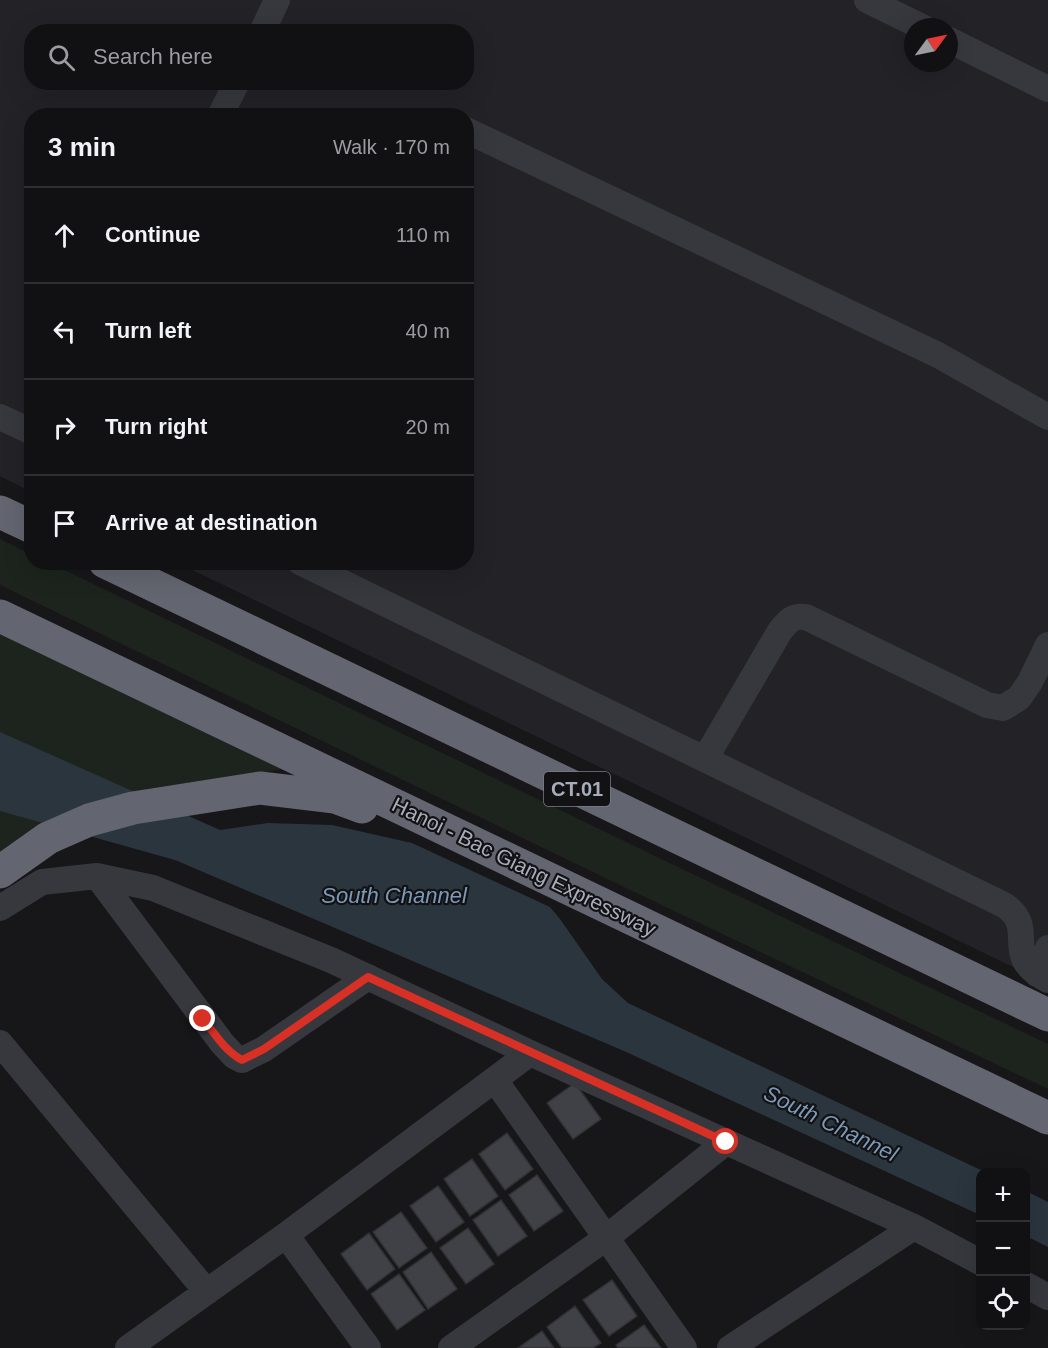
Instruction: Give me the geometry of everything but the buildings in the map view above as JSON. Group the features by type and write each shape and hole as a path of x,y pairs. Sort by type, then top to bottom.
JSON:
{"highway":[{"path":"0,512 24,523"},
{"name":"CT.01","path":"122,570 1048,1015"},
{"name":"Hanoi - Bac Giang Expressway","path":"0,616 1048,1119"},
{"path":"0,872 48,837 89,820 133,808 260,788 335,797 610,908"}],"street":[{"path":"266,24 277,0"},
{"path":"867,0 904,18"},
{"path":"958,44 1048,89"},
{"path":"224,108 233,90"},
{"path":"474,134 938,355 1048,417"},
{"path":"0,417 24,428"},
{"path":"316,570 1004,905 1012,910 1021,923 1021,954 1026,964 1042,977 1048,948"},
{"path":"705,759 780,631 790,619 798,616 806,617 987,705 1003,708 1019,698 1030,682 1048,645"},
{"path":"0,908 42,882 97,876 153,888 331,960 914,1227 976,1259"},
{"path":"97,876 222,1043 234,1056 242,1060 264,1049 368,977"},
{"path":"0,1043 207,1292"},
{"path":"128,1348 286,1235 530,1053"},
{"path":"495,1080 684,1348"},
{"path":"451,1348 606,1238 726,1142"},
{"path":"730,1348 914,1227"},
{"path":"286,1235 368,1348"},
{"path":"1030,1287 1048,1297"}],"shaded area":[{"path":"0,0 1048,0 1048,984 192,570 474,570 474,108 24,108 24,488 0,476"},
{"path":"0,539 24,551 24,570 64,570 73,574 1048,1044 1048,1089 626,888 0,585"},
{"path":"0,627 284,769 147,789 108,800 0,861"}],"water":[{"name":"South Channel","path":"0,732 220,830 268,823 332,825 412,843 550,907 602,979 628,1003 977,1168 976,1213 624,1051 175,860 0,811"},
{"path":"1030,1193 1048,1202 1048,1247 1030,1238"}],"route":[{"path":"203,1019 234,1056 242,1060 264,1049 368,977 726,1142"}]}
